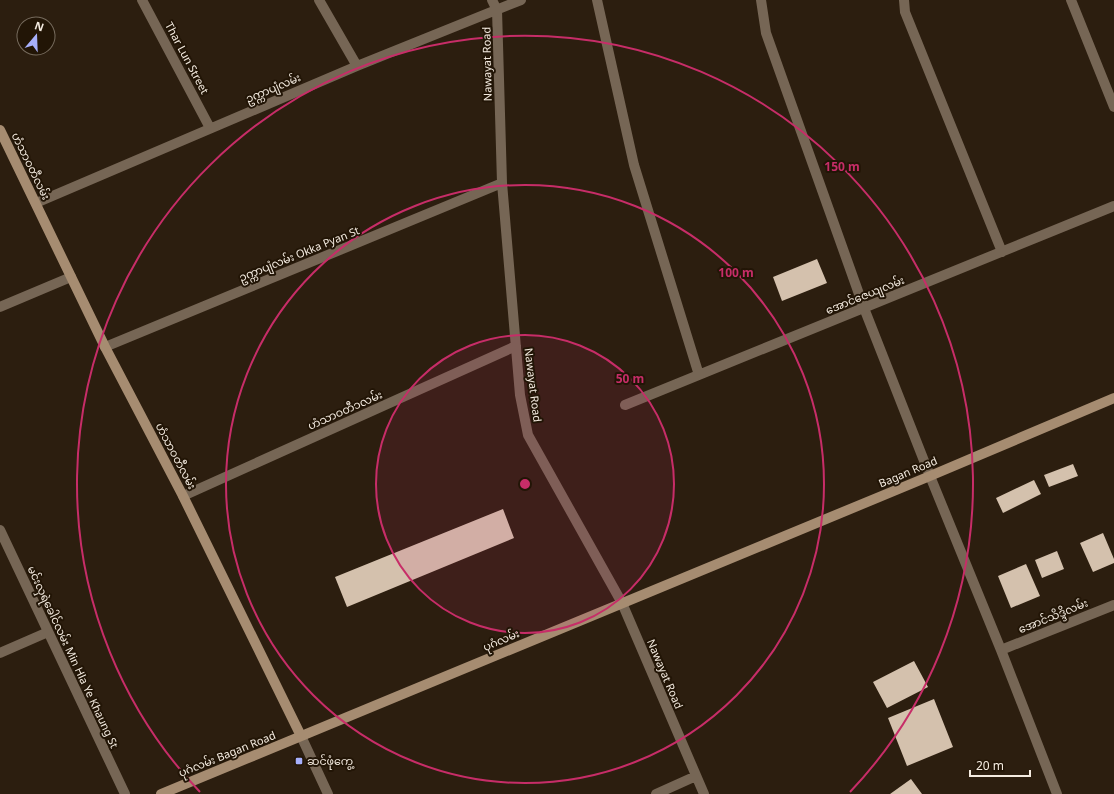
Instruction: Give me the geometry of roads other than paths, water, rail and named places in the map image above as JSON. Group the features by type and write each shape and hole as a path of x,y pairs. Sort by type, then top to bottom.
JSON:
{"street":[{"name":"Thar Lun Street","path":"142,0 210,128"},
{"path":"319,0 357,66"},
{"path":"492,0 498,10"},
{"name":"ဥက္ကာပျံလမ်း","path":"36,203 357,66 522,0"},
{"path":"597,0 634,165 699,375"},
{"path":"761,0 766,34 864,308 1057,794"},
{"path":"904,0 905,12 1002,252"},
{"path":"1071,0 1114,107"},
{"name":"Nawayat Road","path":"498,10 502,183 520,395 528,435 622,603 704,794"},
{"name":"ဟံသာဝတီလမ်း","path":"0,130 104,347 183,496 328,794"},
{"name":"ဥက္ကာပျံလမ်း Okka Pyan St","path":"104,347 502,183"},
{"name":"အောင်ဇေယျလမ်း","path":"625,405 1114,206"},
{"path":"0,307 71,277"},
{"name":"ဟံသာဝတီ၁လမ်း","path":"183,496 516,346"},
{"name":"Bagan Road","path":"711,567 1114,398"},
{"name":"မင်းလှရဲခေါင်လမ်း Min Hla Ye Khaung St","path":"0,530 125,794"},
{"name":"ပုဂံလမ်း","path":"301,736 711,567"},
{"name":"အောင်သိဒ္ဒိလမ်း","path":"1001,650 1114,605"},
{"path":"0,653 48,632"},
{"name":"ပုဂံလမ်း Bagan Road","path":"162,794 301,736"},
{"path":"656,794 696,776"}],"place":[{"name":"ဆင်ဖုံကွေ့","path":"299,761"}]}
